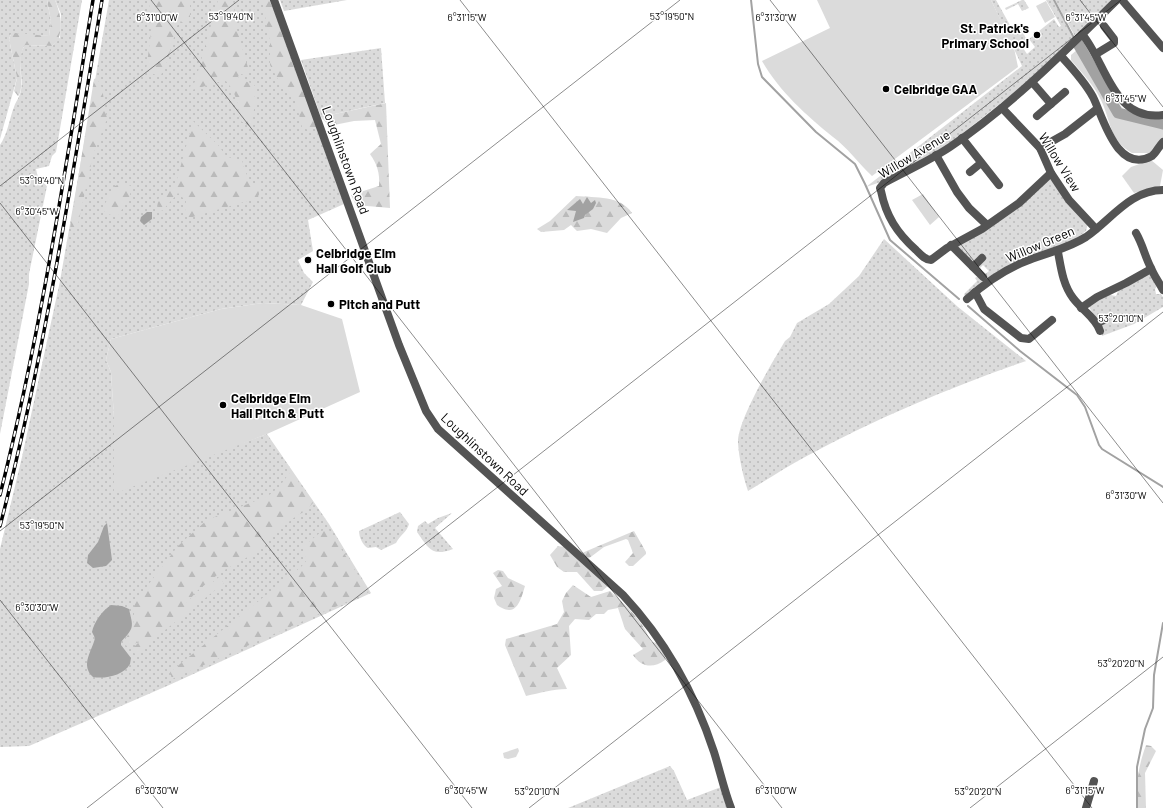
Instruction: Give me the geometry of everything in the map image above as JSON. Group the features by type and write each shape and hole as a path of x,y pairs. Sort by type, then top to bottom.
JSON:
{"street":[{"name":"Loughlinstown Road","path":"274,0 399,345 426,412 438,429 558,539 623,595 642,616 670,654 680,672 710,741 731,808"},
{"name":"Willow Avenue","path":"951,245 931,260 926,259 896,229 887,212 880,188 885,182 936,155 962,138 1002,108 1061,56 1117,0"},
{"path":"1122,0 1163,48"},
{"path":"1096,54 1114,43 1114,39 1104,26"},
{"path":"1082,34 1096,54 1102,72 1110,86 1120,98 1139,112 1156,116 1163,115"},
{"path":"1061,56 1087,87 1115,145 1126,156 1143,159 1152,156 1163,142"},
{"path":"1032,82 1051,104"},
{"path":"1037,116 1065,92"},
{"name":"Willow View","path":"1002,108 1040,148 1051,173 1069,200 1096,229"},
{"path":"1040,148 1064,134 1097,109"},
{"path":"962,138 999,185"},
{"path":"936,155 948,180 970,209 987,225"},
{"path":"970,172 981,163"},
{"path":"983,277 951,245 978,233 1019,203 1051,173"},
{"name":"Willow Green","path":"967,299 975,292 1014,267 1028,260 1058,252 1096,229 1116,211 1138,196 1163,190"},
{"path":"1136,233 1143,245 1151,269 1158,278 1163,290"},
{"path":"1058,252 1065,284 1072,297 1081,308 1097,323 1100,331"},
{"path":"973,267 982,258"},
{"path":"1081,308 1097,296 1126,284 1151,269"},
{"path":"975,292 984,309 1021,338 1029,339 1052,320"},
{"path":"1097,323 1106,318"},
{"path":"1086,808 1094,781"}],"green space":[{"path":"0,0 47,0 51,21 49,36 11,34 9,39 17,78 0,139"},
{"path":"47,0 55,0 60,14 60,39 52,46 25,45 22,51 20,65 21,87 18,96 14,91 17,78 9,39 11,34 15,33 49,36 51,21"},
{"path":"55,0 82,0 56,152 52,156 49,166 36,169 38,178 47,186 29,274 29,284 0,434 0,145 5,136 14,107 19,97 22,84 20,61 22,50 25,45 52,46 60,38 61,14"},
{"path":"109,0 270,0 344,204 308,220 313,251 298,260 304,273 313,282 301,305 263,303 221,309 111,339 106,360 111,372 114,417 114,490 267,434 329,524 371,593 167,686 29,746 0,747 0,549 22,457 60,281"},
{"path":"149,0 190,0 190,18 187,22 178,23 167,62 161,75 156,75 146,71 151,33"},
{"path":"218,0 233,0 237,30 249,71 247,76 241,74 238,76 240,80 251,83 255,86 255,104 251,127 239,120 239,109 236,98 232,88 225,80 192,90 190,86 195,82"},
{"path":"262,0 270,0 296,74 318,128 308,130 302,127 295,98 285,92 270,65 270,42"},
{"path":"280,0 347,0 284,11"},
{"name":"Celbridge GAA","path":"817,0 991,0 1014,48 1018,67 872,176 843,146 785,93 762,61 830,28"},
{"path":"991,0 996,0 1011,27 1018,24 1027,40 1021,45 1027,54 1035,47 1029,39 1054,19 1059,27 1061,26 1046,0 1053,0 1074,40 1030,80 949,144 878,183 866,187 1022,66"},
{"path":"1024,0 1029,8 1022,11 1018,4 1006,10 1005,8"},
{"path":"1055,0 1116,0 1076,38"},
{"path":"1046,1 1055,17 1045,23 1036,6"},
{"path":"1085,43 1100,78 1113,99 1132,114 1156,120 1163,119 1163,138 1150,153 1132,153 1124,148 1115,136 1098,94 1071,60 1071,55"},
{"path":"381,48 385,103 321,117 301,60"},
{"path":"97,78 102,88 107,119 93,155 77,229 74,230 70,229 94,79"},
{"path":"386,103 390,208 356,205 351,195 379,186 378,169 370,154 381,144 375,120 354,121 329,126 321,117"},
{"path":"193,121 218,145 227,157 242,160 245,171 252,185 260,185 258,198 189,218 185,212 186,201 178,193 162,211 158,209 157,200 176,183"},
{"path":"1151,160 1163,170 1160,186 1134,193 1122,176 1131,167"},
{"path":"1050,179 1088,223 1086,231 1062,246 1030,255 1013,263 988,278 965,296 964,294 977,281 975,278 989,271 983,265 980,268 976,260 973,261 958,249 958,246"},
{"path":"122,183 131,186 130,196 118,216 105,212 102,209 115,186"},
{"path":"923,194 939,217 930,225 912,200"},
{"path":"576,196 607,198 614,200 627,207 632,213 621,218 607,233 591,229 577,231 571,225 564,230 541,232 537,229 550,221"},
{"path":"884,239 958,307 1026,361 914,404 886,417 805,457 748,491 739,455 739,433 749,406 765,376 785,341 790,337 797,323 829,304 859,276"},
{"path":"1148,274 1151,274 1157,286 1155,289 1156,294 1161,294 1163,297 1163,307 1134,324 1102,336 1101,327 1103,324 1096,318 1089,307 1105,294 1116,296 1119,289"},
{"name":"Celbridge Elm Hall Pitch & Putt","path":"263,303 301,305 342,319 360,392 267,434 114,494 114,417 111,372 106,360 111,339 221,309"},
{"path":"291,471 313,503 305,511 292,519 253,554 221,572 197,591 184,606 219,577 224,583 135,654 132,649 141,640 130,647 125,645 125,640 133,626 135,602 178,546 207,520 268,496 279,487"},
{"path":"400,512 409,524 396,543 381,550 376,547 368,548 364,545 359,531"},
{"path":"452,513 435,528 453,549 436,552 428,547 417,532 418,526 425,521 428,524 438,518"},
{"path":"327,527 369,592 172,679 170,672 301,567 307,560 304,552 305,545"},
{"path":"634,531 646,554 633,566 629,566 625,562 633,553 628,540 626,539 604,547 588,559 582,553"},
{"path":"558,546 564,547 608,586 602,591 594,591 577,572 564,572 557,567 550,555"},
{"path":"498,570 503,571 508,578 525,586 520,601 512,610 506,610 498,606 494,598 496,589 502,586 493,573"},
{"path":"573,585 591,597 610,591 639,621 651,642 658,643 665,656 665,660 652,666 643,664 636,659 633,655 643,649 625,629 618,608 608,610 604,614 596,614 589,620 575,619 569,626 571,655 557,668 567,689 551,690 526,696 505,645 506,639 557,624 564,612 562,601 566,593"},
{"path":"1146,745 1151,746 1156,751 1145,773 1146,808 1136,808 1138,776"},
{"path":"518,748 519,751 516,757 508,759 504,758 503,753"},
{"path":"670,766 674,771 687,800 721,787 728,808 568,808"}],"shaded area":[{"path":"587,197 591,203 595,200 596,203 593,209 585,215 584,218 573,222 576,211 567,210 580,199 583,204"},
{"path":"147,212 152,212 152,219 144,225 140,221 141,217"},
{"path":"107,523 112,560 106,566 93,568 87,563 88,555 98,542 104,526"},
{"path":"111,605 122,606 129,609 132,627 121,642 121,645 131,658 130,664 123,671 113,676 103,678 93,677 87,668 88,658 95,638 92,632 99,617"}],"waterway":[{"path":"751,0 758,64 762,77 816,132 855,164 890,240 959,299"},
{"path":"1054,0 1074,38"},
{"path":"1078,44 1118,113 1163,124"},
{"path":"968,306 1020,351 1077,395 1085,407 1099,445 1102,449 1163,487"},
{"path":"1137,808 1137,767 1145,729 1153,708 1154,675 1163,623"}],"railway":[{"path":"0,495 15,434 52,248 93,0"},
{"path":"0,526 31,396 57,264 102,0"}],"place":[{"name":"St. Patrick's Primary School","path":"1037,35"},
{"name":"Celbridge GAA","path":"886,89"},
{"name":"Celbridge Elm Hall Golf Club","path":"308,260"},
{"name":"Pitch and Putt","path":"331,304"},
{"name":"Celbridge Elm Hall Pitch & Putt","path":"223,405"}]}
